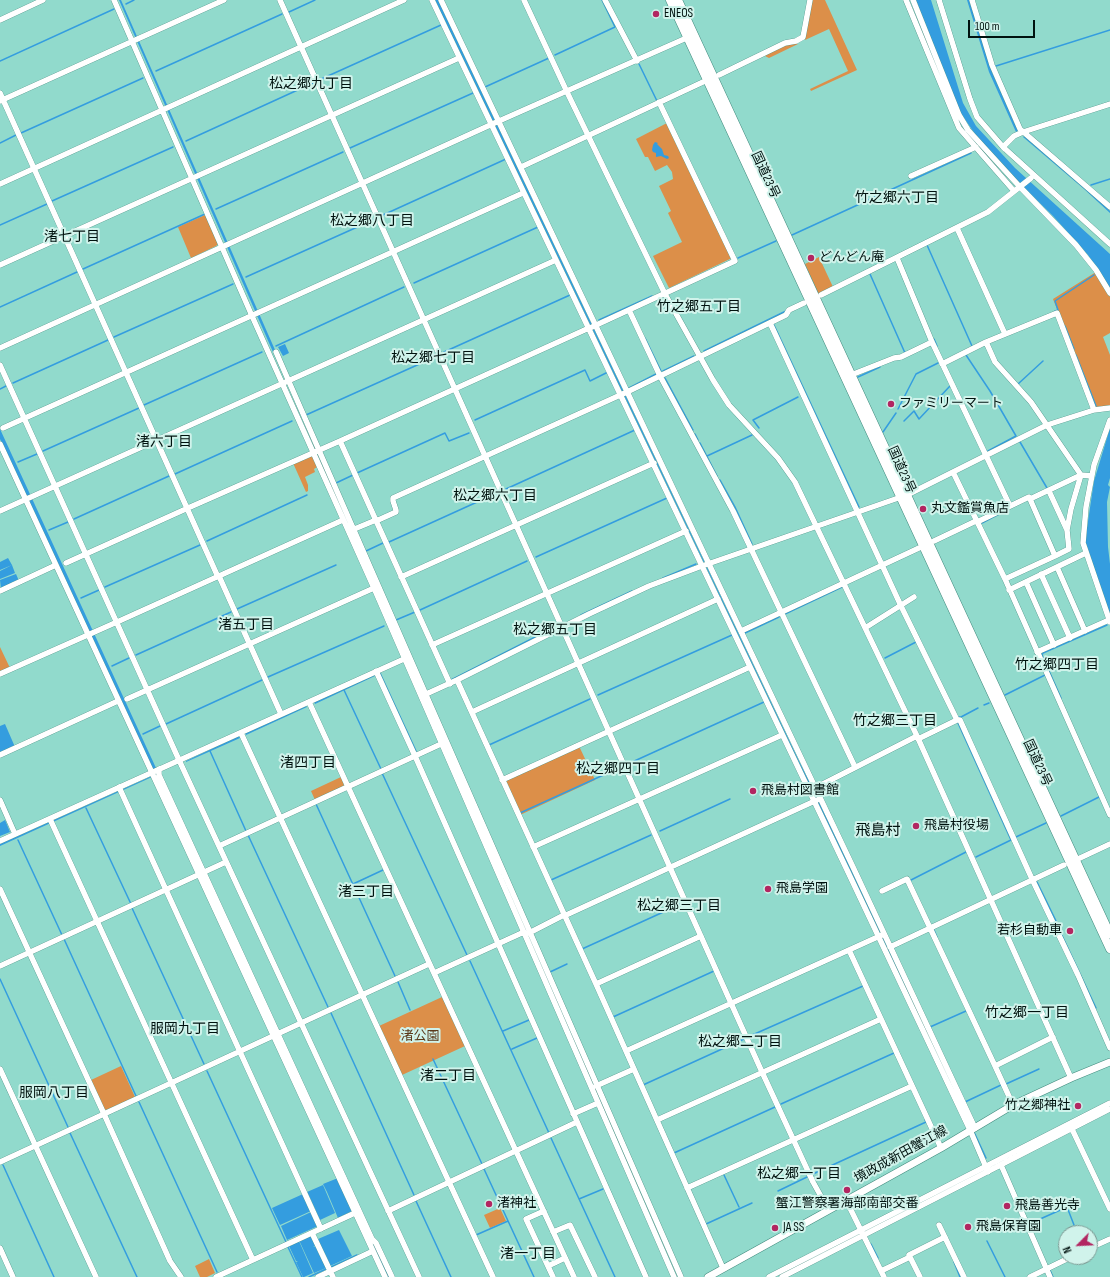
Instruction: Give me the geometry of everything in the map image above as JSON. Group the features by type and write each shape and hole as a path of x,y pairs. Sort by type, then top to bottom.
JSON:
{"highway":[{"name":"国道23号","path":"670,0 691,36 852,374 904,496 1110,949"},
{"name":"国道23号","path":"678,0 691,36 808,303 904,496 1110,934"}],"main road":[{"name":"境政成新田蟹江線","path":"708,1277 941,1148 1013,1106 1071,1078 1110,1062"}],"street":[{"path":"0,20 43,0"},
{"path":"114,0 135,40 255,314 317,451 527,934"},
{"path":"2,100 224,0"},
{"path":"280,0 762,1072 813,1182 828,1210"},
{"path":"0,184 404,0"},
{"path":"432,0 654,463 814,802 881,935 973,1129"},
{"path":"441,0 853,867 881,935 890,946 973,1129 986,1169"},
{"path":"524,0 665,294 729,405 778,458 795,482 815,527 918,738 1071,1078"},
{"path":"605,0 637,61"},
{"path":"719,75 786,42 796,41 804,37 810,0"},
{"path":"906,0 959,128 1014,191"},
{"path":"913,0 959,115 968,130 1086,257 1110,293"},
{"path":"939,0 977,117 1003,147 1012,160 1030,178 1051,195 1061,200"},
{"path":"972,0 994,70 1020,129 1110,207"},
{"path":"0,348 499,121 691,36"},
{"path":"0,265 459,58"},
{"path":"521,167 703,82"},
{"path":"0,93 281,714"},
{"path":"66,564 595,326 735,261 659,102"},
{"path":"1003,147 1014,136 1023,132 1110,104"},
{"path":"911,176 976,147"},
{"path":"1003,147 1110,244"},
{"path":"821,295 988,212 1030,178"},
{"path":"3,428 524,193"},
{"path":"957,228 1005,334"},
{"path":"897,258 942,364 1010,506"},
{"path":"0,511 556,260"},
{"path":"351,530 396,512 393,498 485,458 621,395 808,303"},
{"path":"629,310 660,376 726,497 855,767"},
{"path":"942,364 986,342 1057,313 1094,410"},
{"path":"770,323 901,606 957,720 960,720 1032,879 1078,975 1110,1048"},
{"path":"852,374 894,358 901,357 932,342"},
{"path":"986,342 995,362 1031,402 1081,475"},
{"path":"276,352 286,382"},
{"path":"0,365 179,760 419,1277"},
{"path":"423,695 450,684 649,586 702,566 904,496 1047,425 1094,410 1110,408"},
{"path":"1037,652 1110,621 1083,546 1083,536 1086,507 1094,464 1110,420"},
{"path":"340,441 450,684"},
{"path":"0,444 118,701 202,873"},
{"path":"317,451 344,520 351,530 404,659 423,695 441,744 681,1277"},
{"path":"401,577 654,463"},
{"path":"953,472 1005,579 1110,815"},
{"path":"1005,579 1069,549 1067,530 1071,509 1081,475"},
{"path":"934,541 1029,497 1030,499 1049,491 1081,475 1092,476"},
{"path":"1049,491 1067,530"},
{"path":"1030,499 1055,556"},
{"path":"0,674 344,520"},
{"path":"432,645 686,531"},
{"path":"741,631 919,548"},
{"path":"1009,590 1086,554"},
{"path":"0,591 56,566"},
{"path":"1057,567 1085,631"},
{"path":"1042,574 1070,638"},
{"path":"1026,582 1054,644"},
{"path":"128,699 374,588"},
{"path":"865,628 914,597"},
{"path":"472,712 718,599"},
{"path":"0,841 51,821 120,790 153,775 158,769 404,659"},
{"path":"502,780 750,667"},
{"path":"376,671 646,1277"},
{"path":"457,680 596,984 723,1268"},
{"path":"0,755 118,701"},
{"path":"309,702 574,1277"},
{"path":"815,788 855,767 957,720"},
{"path":"241,732 493,1277"},
{"path":"533,847 782,735"},
{"path":"219,846 441,744"},
{"path":"158,769 159,775 202,873 276,1034 372,1239 376,1243 392,1277"},
{"path":"120,790 321,1229"},
{"path":"434,973 498,944 527,934 564,915 820,798"},
{"path":"0,800 15,834"},
{"path":"51,821 253,1260"},
{"path":"1080,858 1110,844"},
{"path":"0,966 226,862"},
{"path":"890,946 1064,865"},
{"path":"847,870 853,867"},
{"path":"882,891 907,879 1013,1106"},
{"path":"0,889 170,1261 181,1277"},
{"path":"626,1052 881,935"},
{"path":"596,984 701,936"},
{"path":"849,950 941,1148"},
{"path":"0,1162 429,964"},
{"path":"656,1120 881,1019"},
{"path":"276,1034 385,1277"},
{"path":"995,1066 1054,1038"},
{"path":"0,1069 96,1277"},
{"path":"595,1087 634,1069"},
{"path":"687,1188 912,1086"},
{"path":"595,1087 598,1102 674,1277"},
{"path":"573,1114 598,1102"},
{"path":"782,1277 863,1232 1110,1103"},
{"path":"986,1169 1001,1165 1110,1109"},
{"path":"388,1211 577,1122"},
{"path":"1072,1129 1110,1209"},
{"path":"1001,1165 1050,1277"},
{"path":"846,1200 883,1274 910,1257 909,1255 945,1238"},
{"path":"544,1211 526,1219 553,1277"},
{"path":"216,1277 355,1213"},
{"path":"553,1232 570,1224 595,1277"},
{"path":"939,1225 964,1277"},
{"path":"312,1233 331,1274"},
{"path":"1098,1244 1110,1239"},
{"path":"0,1248 13,1277"},
{"path":"318,1277 331,1274 373,1251"},
{"path":"910,1257 920,1277"},
{"path":"548,1266 565,1258"},
{"path":"1030,1277 1058,1264"},
{"path":"769,1277 791,1272"}],"green space":[{"path":"812,0 825,0 857,70 811,91 810,89 848,71 829,29 805,40"},
{"path":"787,44 798,44 769,58 763,55"},
{"path":"667,123 732,258 669,288 653,256 682,242 668,213 671,211 659,186 673,179 672,172 667,165 655,171 648,157 645,157 636,139"},
{"path":"205,215 218,244 191,258 178,227"},
{"path":"819,257 833,287 819,295 805,264"},
{"path":"1096,272 1110,297 1110,333 1103,337 1110,355 1110,406 1095,407 1053,299"},
{"path":"312,456 317,467 314,469 315,472 305,477 308,485 308,491 306,492 293,463"},
{"path":"0,647 10,668 0,672"},
{"path":"579,746 595,780 520,815 506,780"},
{"path":"341,777 344,787 315,800 311,791"},
{"name":"渚公園","path":"442,997 465,1046 402,1075 379,1026"},
{"path":"121,1066 135,1097 106,1110 104,1109 91,1080"},
{"path":"500,1208 506,1221 490,1228 484,1215"},
{"path":"209,1259 215,1273 207,1277 200,1277 195,1266"}],"water":[{"path":"119,0 121,0 290,384 273,352"},
{"path":"435,0 438,0 820,803 972,1125 970,1127 704,563"},
{"path":"916,0 931,0 963,103 976,126 1015,168 1110,254 1110,288 1088,255 1053,216 1012,176 975,134 960,112"},
{"path":"967,0 969,0 992,72 1018,131 1016,132 989,72"},
{"path":"1024,136 1087,189 1110,211 1110,213 1023,137"},
{"path":"655,142 658,143 657,144 662,149 664,155 668,156 669,158 667,159 661,156 656,157 656,153 652,150"},
{"path":"285,344 289,353 283,356 278,347"},
{"path":"1110,428 1110,478 1108,485 1110,487 1107,502 1110,564 1110,614 1085,541 1094,481"},
{"path":"0,429 390,1277 388,1277 152,777 0,846 0,844 152,776 91,637 0,439"},
{"path":"8,558 12,565 0,570 0,562"},
{"path":"12,565 15,573 0,579 0,571"},
{"path":"16,574 19,581 1,589 0,580"},
{"path":"375,675 315,704 314,702"},
{"path":"306,706 307,707 246,735 245,733"},
{"path":"5,724 15,747 0,753 0,726"},
{"path":"239,736 240,738 186,762 186,761"},
{"path":"5,820 10,832 0,836 0,823"},
{"path":"338,1178 352,1211 338,1218 323,1184"},
{"path":"323,1185 335,1213 320,1220 307,1192"},
{"path":"303,1194 311,1211 280,1225 272,1208"},
{"path":"311,1212 318,1226 287,1240 281,1226"},
{"path":"339,1230 352,1256 330,1266 318,1239"},
{"path":"312,1236 316,1245 313,1247 316,1246 326,1268 314,1273 299,1240"},
{"path":"299,1241 313,1273 304,1277 296,1262 298,1261 296,1261 289,1246"}],"waterway":[{"path":"126,4 134,0"},
{"path":"289,12 315,0"},
{"path":"555,55 615,27 602,0"},
{"path":"0,61 114,9"},
{"path":"156,71 282,14"},
{"path":"319,80 441,25"},
{"path":"996,66 1110,30"},
{"path":"485,87 549,58"},
{"path":"639,64 657,101"},
{"path":"21,133 143,78"},
{"path":"186,141 313,83"},
{"path":"350,148 473,93"},
{"path":"0,143 16,135"},
{"path":"52,201 173,147"},
{"path":"216,209 343,152"},
{"path":"792,235 971,153"},
{"path":"383,215 506,159"},
{"path":"1091,185 1110,179"},
{"path":"0,225 47,204"},
{"path":"83,269 205,214"},
{"path":"246,277 373,220"},
{"path":"414,283 538,227"},
{"path":"738,258 776,241"},
{"path":"927,245 972,346"},
{"path":"0,307 77,272"},
{"path":"870,274 905,353"},
{"path":"1055,311 1058,310 1055,301 1094,275"},
{"path":"114,337 233,284"},
{"path":"276,346 404,287"},
{"path":"444,352 570,295"},
{"path":"599,320 652,296"},
{"path":"704,351 786,311"},
{"path":"774,325 859,507"},
{"path":"1065,326 1074,349"},
{"path":"645,338 661,371"},
{"path":"934,339 937,346"},
{"path":"13,383 108,340"},
{"path":"144,405 262,352"},
{"path":"966,355 990,391 1016,436 988,451"},
{"path":"1076,355 1096,406"},
{"path":"663,371 694,356"},
{"path":"306,415 435,357"},
{"path":"1018,384 1043,361"},
{"path":"898,409 916,374 938,363"},
{"path":"858,377 880,367"},
{"path":"475,420 585,370 590,381 608,372"},
{"path":"629,388 656,374"},
{"path":"665,378 693,430"},
{"path":"0,389 6,386"},
{"path":"904,421 914,411 919,419 950,386"},
{"path":"759,428 753,420 798,397"},
{"path":"43,451 139,408"},
{"path":"883,432 896,413"},
{"path":"175,474 292,421"},
{"path":"506,489 635,430"},
{"path":"357,473 445,433 449,441 469,433"},
{"path":"695,434 698,440"},
{"path":"707,456 752,435"},
{"path":"1020,442 1047,488"},
{"path":"700,443 717,476"},
{"path":"18,462 37,454"},
{"path":"336,483 353,475"},
{"path":"74,519 169,476"},
{"path":"720,480 735,507 752,544"},
{"path":"389,542 497,493"},
{"path":"207,541 307,495"},
{"path":"536,557 667,498"},
{"path":"982,523 1003,512"},
{"path":"49,530 68,522"},
{"path":"366,551 383,543"},
{"path":"105,587 200,545"},
{"path":"420,610 527,561"},
{"path":"663,578 696,564"},
{"path":"237,609 336,565"},
{"path":"785,614 842,587"},
{"path":"81,598 99,590"},
{"path":"581,615 632,591"},
{"path":"136,655 231,612"},
{"path":"396,620 415,612"},
{"path":"745,633 779,617"},
{"path":"1061,698 1042,655 1043,653 1107,625"},
{"path":"268,677 384,626"},
{"path":"451,680 553,628"},
{"path":"598,695 732,635"},
{"path":"885,658 916,642"},
{"path":"112,666 129,658"},
{"path":"380,673 416,751"},
{"path":"1005,695 1045,675"},
{"path":"166,724 262,680"},
{"path":"344,690 381,769"},
{"path":"489,745 590,699"},
{"path":"630,763 764,702"},
{"path":"984,705 989,703"},
{"path":"959,717 978,708"},
{"path":"958,723 1011,840 976,857"},
{"path":"143,734 160,726"},
{"path":"210,751 246,831"},
{"path":"520,813 621,767"},
{"path":"382,773 467,955"},
{"path":"1061,816 1099,797"},
{"path":"660,831 730,799"},
{"path":"316,804 395,976"},
{"path":"86,808 131,904"},
{"path":"1016,837 1046,823"},
{"path":"248,835 328,1007"},
{"path":"551,880 651,835"},
{"path":"18,840 62,935"},
{"path":"911,880 966,852"},
{"path":"353,884 383,870"},
{"path":"1037,882 1057,923"},
{"path":"582,949 681,904"},
{"path":"132,908 204,1064"},
{"path":"1059,929 1096,1008"},
{"path":"934,930 937,937"},
{"path":"64,939 136,1096"},
{"path":"470,961 549,1133"},
{"path":"550,972 567,964"},
{"path":"613,1017 714,971"},
{"path":"0,979 68,1127"},
{"path":"398,982 410,1010"},
{"path":"750,1036 863,986"},
{"path":"930,1027 966,1011"},
{"path":"331,1013 414,1195"},
{"path":"503,1031 529,1020"},
{"path":"512,1049 537,1038"},
{"path":"643,1085 744,1039"},
{"path":"781,1104 894,1053"},
{"path":"433,1059 482,1164"},
{"path":"1006,1084 1039,1069"},
{"path":"207,1071 286,1242"},
{"path":"965,1102 1001,1085"},
{"path":"139,1102 217,1272"},
{"path":"674,1153 775,1107"},
{"path":"813,1174 926,1122 925,1120"},
{"path":"974,1132 986,1158"},
{"path":"70,1133 137,1277"},
{"path":"551,1138 615,1277"},
{"path":"3,1165 54,1277"},
{"path":"484,1169 534,1277"},
{"path":"724,1175 739,1207"},
{"path":"778,1191 807,1177"},
{"path":"579,1199 603,1189"},
{"path":"416,1201 451,1277"},
{"path":"706,1224 752,1203"},
{"path":"1029,1224 1067,1207 1074,1225"},
{"path":"997,1230 1019,1219"},
{"path":"476,1235 508,1221"},
{"path":"987,1241 1005,1277"},
{"path":"871,1244 878,1258"},
{"path":"288,1247 302,1277"},
{"path":"331,1267 357,1255"},
{"path":"954,1262 960,1277"},
{"path":"309,1277 326,1269"},
{"path":"1050,1270 1053,1277"}],"place":[{"name":"ENEOS","path":"656,14"},
{"name":"どんどん庵","path":"811,258"},
{"name":"ファミリーマート","path":"891,404"},
{"name":"丸文鑑賞魚店","path":"923,509"},
{"name":"飛島村図書館","path":"753,791"},
{"name":"飛島村役場","path":"916,826"},
{"name":"飛島学園","path":"768,889"},
{"name":"若杉自動車","path":"1070,931"},
{"name":"竹之郷神社","path":"1078,1106"},
{"name":"蟹江警察署海部南部交番","path":"847,1190"},
{"name":"渚神社","path":"489,1204"},
{"name":"飛島善光寺","path":"1007,1206"},
{"name":"飛島保育園","path":"968,1227"},
{"name":"JA SS","path":"775,1228"}],"district":[{"name":"松之郷九丁目","path":"311,84"},
{"name":"竹之郷六丁目","path":"897,198"},
{"name":"松之郷八丁目","path":"372,221"},
{"name":"渚七丁目","path":"72,237"},
{"name":"竹之郷五丁目","path":"699,307"},
{"name":"松之郷七丁目","path":"433,358"},
{"name":"渚六丁目","path":"164,442"},
{"name":"松之郷六丁目","path":"495,496"},
{"name":"渚五丁目","path":"246,625"},
{"name":"松之郷五丁目","path":"555,630"},
{"name":"竹之郷四丁目","path":"1057,665"},
{"name":"竹之郷三丁目","path":"895,721"},
{"name":"渚四丁目","path":"308,763"},
{"name":"松之郷四丁目","path":"618,769"},
{"name":"飛島村","path":"878,831"},
{"name":"渚三丁目","path":"366,892"},
{"name":"松之郷三丁目","path":"679,906"},
{"name":"竹之郷一丁目","path":"1027,1013"},
{"name":"服岡九丁目","path":"185,1029"},
{"name":"松之郷二丁目","path":"740,1042"},
{"name":"渚二丁目","path":"448,1076"},
{"name":"服岡八丁目","path":"54,1093"},
{"name":"松之郷一丁目","path":"799,1174"},
{"name":"渚一丁目","path":"528,1254"}]}
